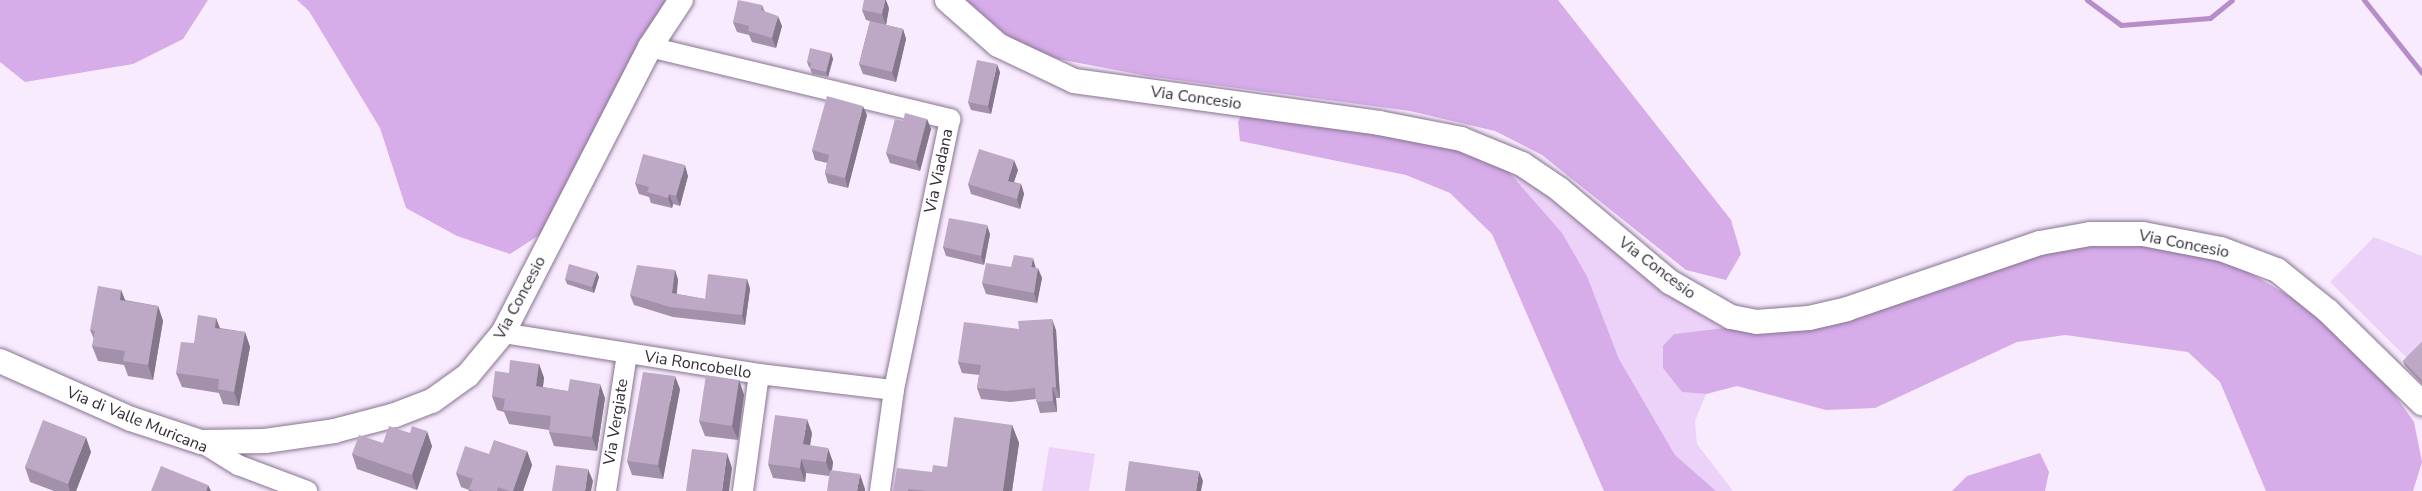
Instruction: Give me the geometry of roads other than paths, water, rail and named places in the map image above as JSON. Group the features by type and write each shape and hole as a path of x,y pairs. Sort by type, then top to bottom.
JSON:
{"street":[{"name":"Via Concesio","path":"201,442 300,437 414,409 457,385 503,333 650,47 681,0"},
{"name":"Via Concesio","path":"947,0 998,45 1074,81 1379,123 1461,139 1512,160 1559,189 1670,282 1731,317 1756,322 1809,318 1847,309 2040,243 2090,234 2143,234 2239,254 2282,274 2320,304 2422,403"},
{"name":"Via Viadana","path":"650,47 950,119 894,390 880,491"},
{"name":"Via Roncobello","path":"503,333 759,374 894,390"},
{"name":"Via Vergiate","path":"606,491 627,354"},
{"name":"Via di Valle Muricana","path":"0,361 131,419 201,442 238,465 307,491"},
{"path":"743,491 759,374"}],"waterway":[{"path":"2087,0 2121,25 2210,18 2232,0"},
{"path":"2364,0 2422,73"}]}
